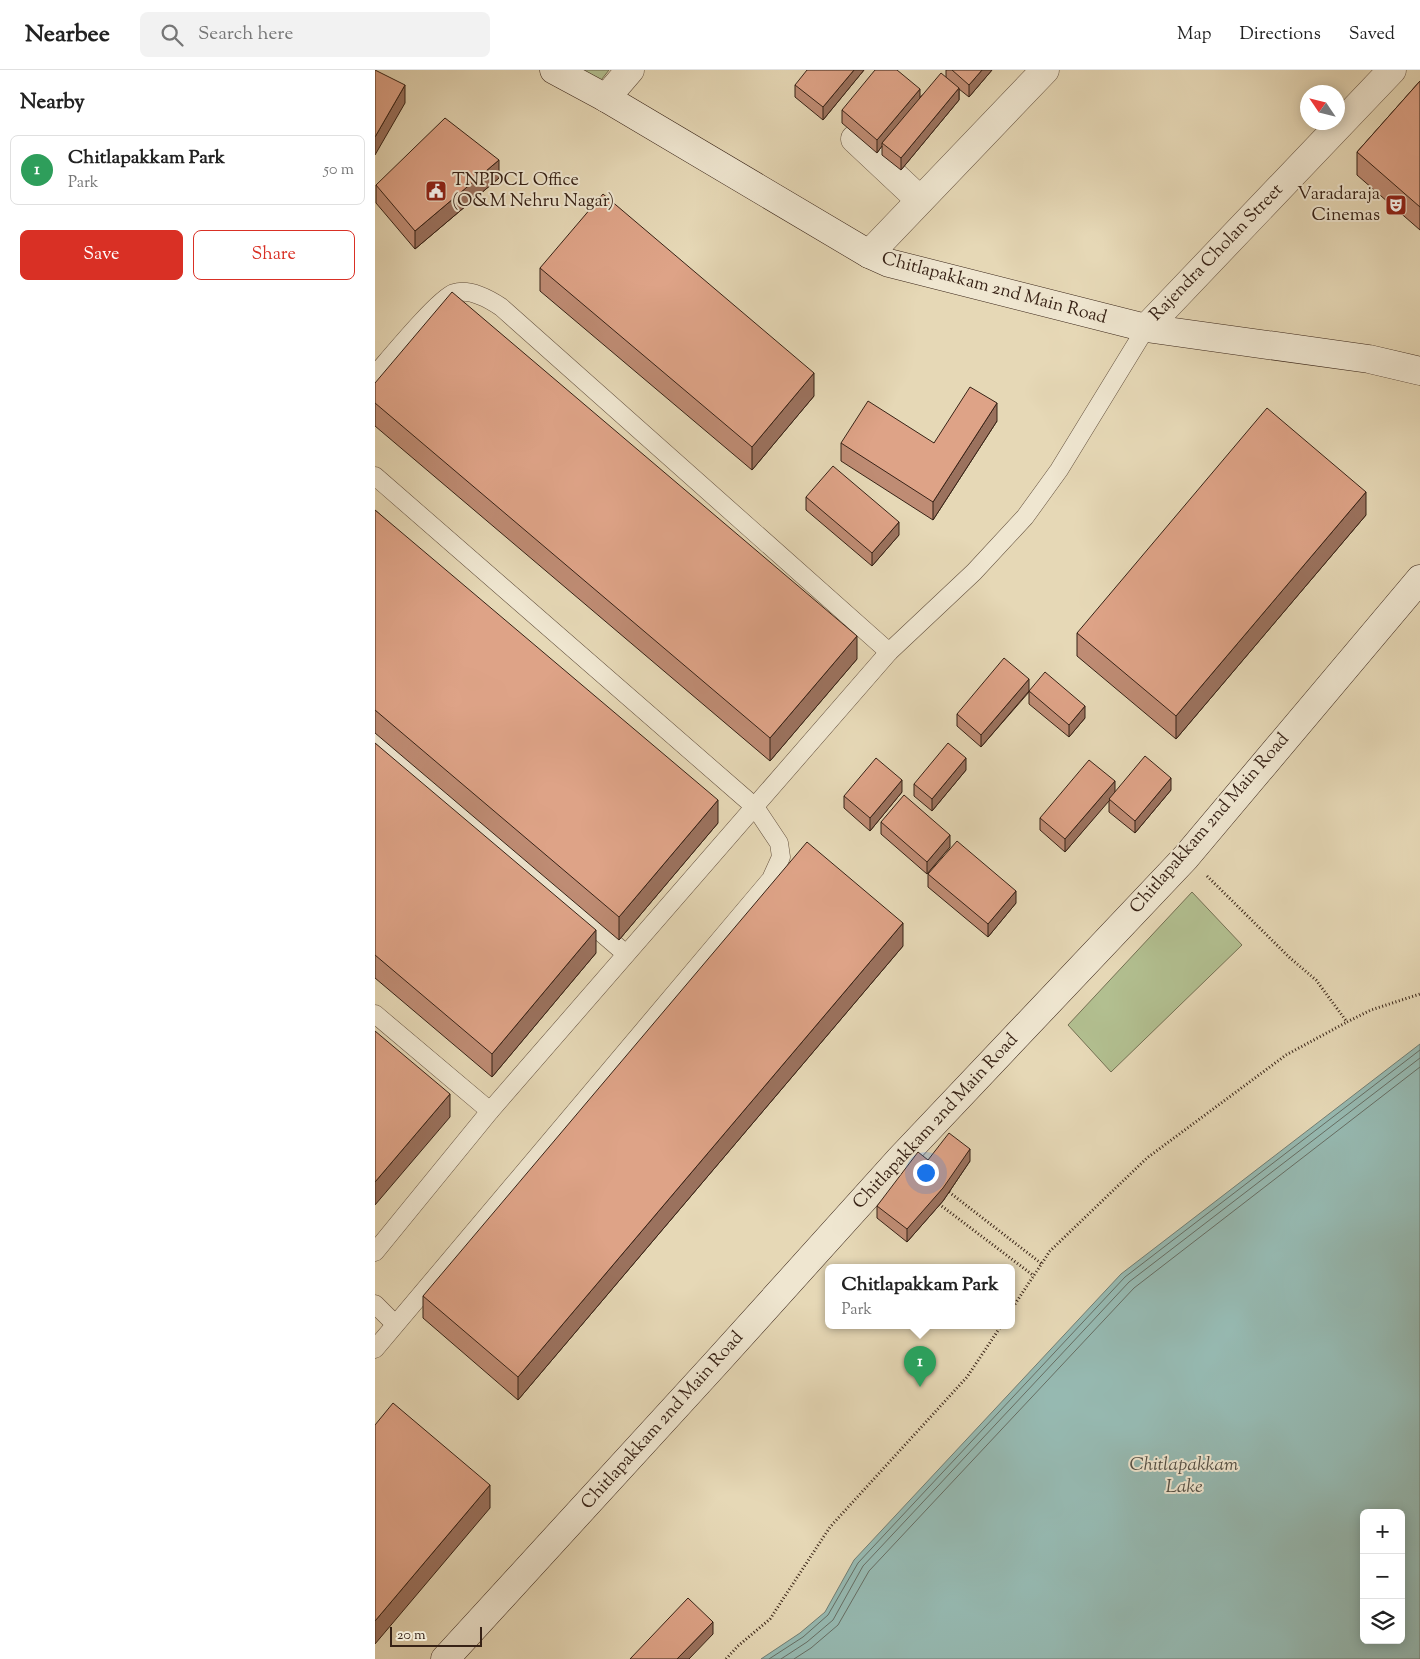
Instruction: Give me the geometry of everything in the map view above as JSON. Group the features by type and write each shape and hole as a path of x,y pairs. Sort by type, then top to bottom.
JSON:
{"street":[{"name":"Chitlapakkam 2nd Main Road","path":"554,70 606,98 869,254 889,263 1146,328 1369,359 1420,371"},
{"path":"606,98 630,70"},
{"path":"869,254 1045,70"},
{"name":"Rajendra Cholan Street","path":"1146,328 1391,70"},
{"path":"855,139 920,200"},
{"name":"Chitlapakkam 2nd Main Road","path":"445,1659 900,1159 1186,857 1420,579"}],"lane":[{"path":"375,375 439,304 454,293 470,293 487,298 501,307 889,652"},
{"path":"375,1252 490,1111 889,652 974,572 1025,517 1059,470 1146,328"},
{"path":"375,476 755,807 779,843 781,857 771,879 375,1349"},
{"path":"375,738 626,954"},
{"path":"375,1014 490,1111"},
{"path":"375,1304 395,1324"}],"path":[{"path":"1186,857 1217,885 1290,958 1316,980 1347,1022"},
{"path":"1015,1304 1050,1251 1147,1158 1286,1055 1371,1010 1420,994"},
{"path":"949,1192 1041,1264"},
{"path":"939,1204 1034,1276"},
{"path":"726,1659 738,1646 770,1619 830,1527 967,1376 999,1329"}],"green space":[{"path":"574,70 609,70 598,84"},
{"path":"1192,892 1242,945 1111,1072 1068,1025"}],"water":[{"name":"Chitlapakkam Lake","path":"1420,1044 1420,1659 761,1659 800,1633 825,1612 854,1560 1121,1274"}],"building":[{"path":"375,70 405,85 375,137"},
{"path":"807,70 854,70 823,107 795,85"},
{"path":"875,70 897,70 920,89 877,140 842,110"},
{"path":"952,70 982,70 969,85"},
{"path":"941,73 959,88 901,158 882,143"},
{"path":"1420,81 1420,207 1357,152"},
{"name":"TNPDCL Office (O&M Nehru Nagar)","path":"445,118 499,160 415,231 376,185"},
{"path":"603,194 814,373 752,447 540,268"},
{"path":"452,292 857,636 770,738 375,403 375,383"},
{"path":"970,387 997,403 933,502 841,443 868,401 934,443"},
{"path":"1267,408 1366,492 1176,716 1077,633"},
{"path":"833,466 899,522 872,553 806,497"},
{"path":"375,510 718,800 619,917 375,710"},
{"path":"1004,658 1029,679 981,735 957,714"},
{"path":"1045,672 1085,706 1069,725 1029,691"},
{"path":"375,743 596,930 492,1054 375,955"},
{"path":"948,743 966,758 932,799 914,784"},
{"path":"1145,756 1171,778 1135,821 1109,799"},
{"path":"876,758 902,780 870,818 844,796"},
{"path":"1089,760 1115,781 1065,839 1040,818"},
{"path":"904,795 950,835 927,862 881,822"},
{"path":"957,841 1016,891 988,924 928,874"},
{"path":"807,842 903,923 518,1377 423,1296"},
{"path":"375,1031 450,1094 375,1182"},
{"path":"949,1133 970,1149 943,1188 907,1229 877,1206 918,1152 928,1160"},
{"path":"393,1403 490,1485 375,1621 375,1425"},
{"path":"688,1598 713,1622 677,1659 630,1659"}],"place":[{"name":"TNPDCL Office (O&M Nehru Nagar)","path":"436,191"},
{"name":"Varadaraja Cinemas","path":"1396,205"},
{"name":"Chitlapakkam Park","path":"920,1387"}]}
